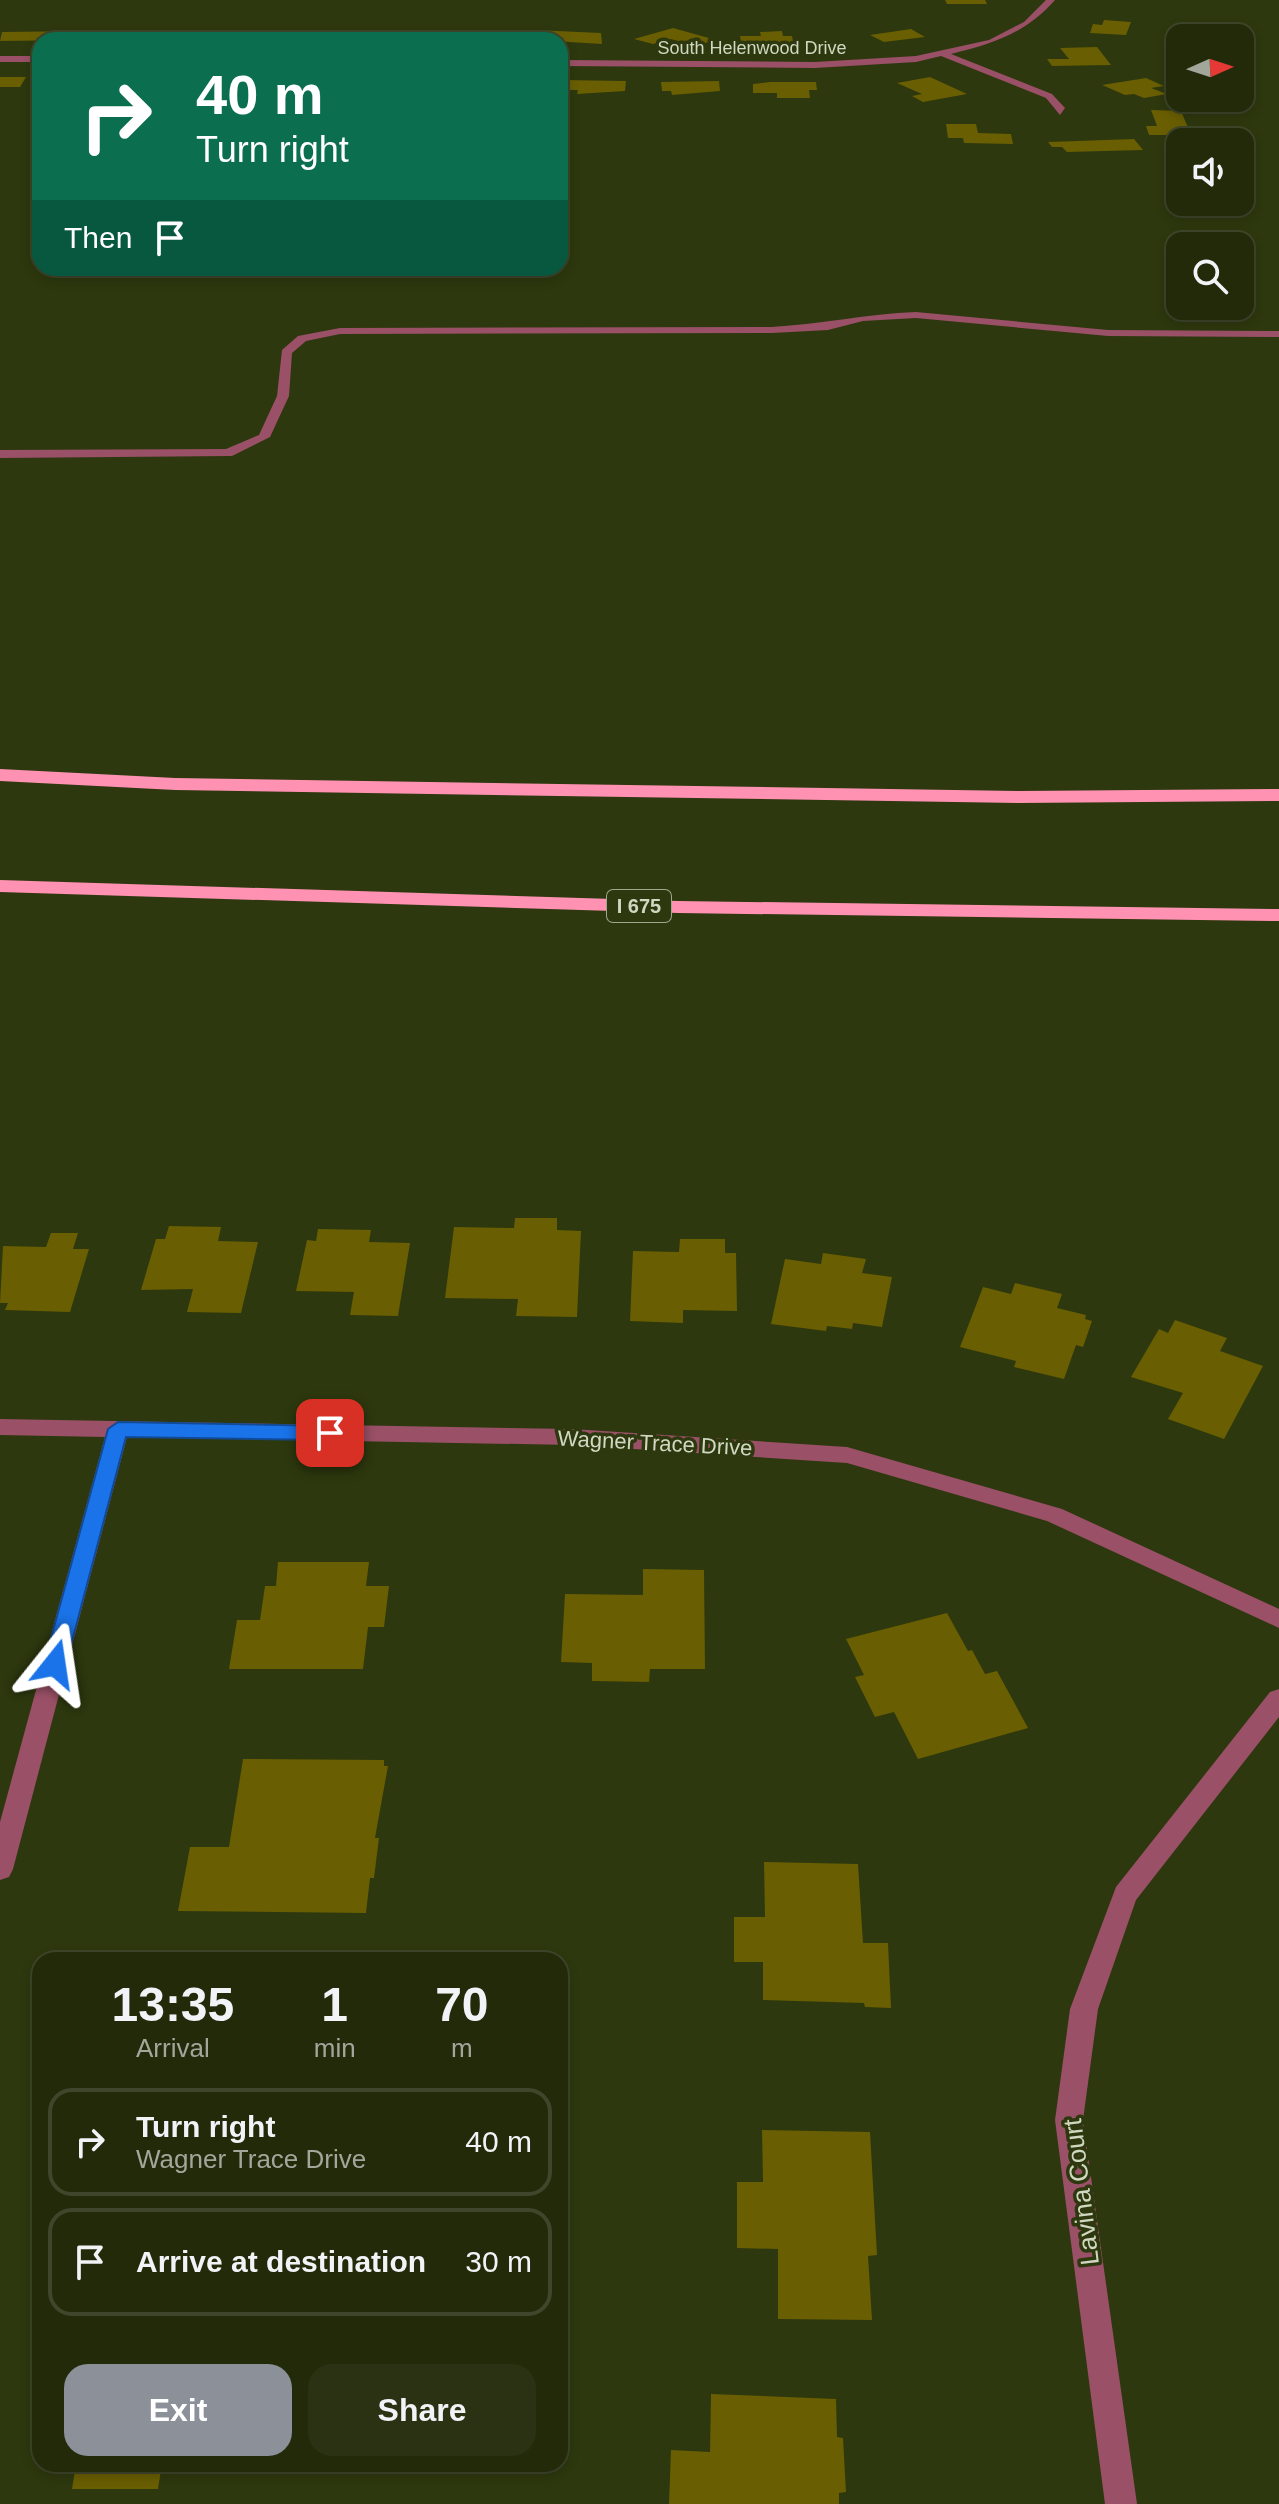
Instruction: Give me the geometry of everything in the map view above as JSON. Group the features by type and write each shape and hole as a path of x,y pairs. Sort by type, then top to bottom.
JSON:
{"highway":[{"path":"0,775 175,784 429,788 1018,797 1279,795"},
{"name":"I 675","path":"0,886 678,907 1279,915"}],"street":[{"name":"South Helenwood Drive","path":"568,63 850,64 944,54 1012,34 1051,0"},
{"path":"944,54 1049,96 1060,112"},
{"path":"0,59 32,59"},
{"path":"0,454 228,453 264,437 283,396 286,352 302,338 340,331 772,330 828,327 863,318 916,315 1108,333 1279,334"},
{"name":"Wagner Trace Drive","path":"0,1427 572,1437 847,1455 1054,1515 1279,1619"},
{"path":"0,1869 118,1429"},
{"name":"Lavina Court","path":"1121,2504 1069,2120 1084,2009 1125,1895 1279,1699"}],"building":[{"path":"945,0 985,0 987,4 947,4"},
{"path":"1104,20 1131,22 1126,35 1090,33 1093,24 1102,25"},
{"path":"673,28 716,40 695,46 671,39 653,44 634,39"},
{"path":"911,29 925,37 884,42 870,35"},
{"path":"535,30 601,33 602,44 568,42 568,32"},
{"path":"83,31 32,32 32,41 0,41 2,32"},
{"path":"322,31 397,31 397,32"},
{"path":"426,31 502,31 502,32"},
{"path":"782,31 783,36 792,36 794,46 742,47 740,36 761,36 760,32"},
{"path":"1097,47 1111,65 1052,66 1047,59 1069,59 1060,48"},
{"path":"0,77 26,77 20,87 0,87"},
{"path":"930,77 967,94 923,102 912,96 922,94 897,83"},
{"path":"1146,78 1164,86 1151,88 1166,94 1144,98 1125,95 1102,85"},
{"path":"568,80 626,81 625,91 577,94 578,90 568,90"},
{"path":"719,81 720,91 672,95 671,91 662,91 661,82"},
{"path":"816,82 817,90 809,90 810,98 777,98 777,93 753,93 753,84"},
{"path":"1151,110 1181,112 1188,128 1166,128 1166,135 1149,135 1146,126 1157,126"},
{"path":"946,124 976,124 978,133 1011,134 1013,144 964,143 963,138 948,138"},
{"path":"1134,139 1143,150 1067,152 1062,147 1052,147 1048,142"},
{"path":"515,1218 557,1218 557,1230 581,1231 577,1317 516,1316 518,1299 445,1298 454,1227 514,1228"},
{"path":"169,1226 221,1227 218,1241 258,1242 241,1313 187,1312 193,1289 141,1290 156,1239 165,1239"},
{"path":"318,1229 371,1230 369,1242 410,1243 398,1316 350,1315 354,1292 296,1291 307,1240 316,1241"},
{"path":"51,1233 78,1233 73,1249 89,1249 70,1312 5,1310 8,1303 0,1303 3,1246 46,1247"},
{"path":"680,1239 725,1239 725,1253 736,1253 737,1311 683,1310 683,1323 630,1321 633,1251 679,1252"},
{"path":"823,1253 866,1259 862,1273 892,1277 882,1327 853,1323 852,1329 827,1326 826,1331 771,1324 785,1259 821,1264"},
{"path":"1015,1283 1062,1294 1057,1308 1086,1315 1085,1319 1092,1321 1083,1347 1076,1345 1064,1379 1014,1367 1016,1361 960,1347 983,1287 1011,1294"},
{"path":"1175,1320 1227,1338 1220,1351 1263,1366 1224,1439 1168,1419 1183,1393 1131,1377 1159,1329 1168,1333"},
{"path":"278,1562 369,1562 366,1586 389,1586 384,1627 368,1627 363,1669 229,1669 237,1620 260,1620 265,1586 276,1586"},
{"path":"643,1569 704,1570 705,1669 650,1669 649,1682 592,1681 592,1663 561,1662 565,1594 643,1595"},
{"path":"947,1613 985,1674 997,1671 1028,1728 918,1759 894,1712 875,1717 855,1677 864,1675 846,1639"},
{"path":"243,1759 384,1760 384,1766 388,1766 375,1838 379,1838 374,1878 370,1878 366,1913 178,1911 190,1847 229,1847"},
{"path":"764,1862 858,1864 863,1943 888,1943 891,2008 865,2007 864,2003 763,2000 763,1962 734,1962 734,1917 765,1917"},
{"path":"762,2130 870,2132 877,2255 868,2256 872,2320 778,2319 778,2249 737,2248 737,2182 763,2182"},
{"path":"711,2394 836,2399 837,2437 843,2438 846,2492 839,2493 839,2504 669,2504 671,2450 710,2452"},
{"path":"75,2472 161,2472 158,2489 72,2489"}],"route":[{"path":"55,1664 118,1429 330,1433"}]}
